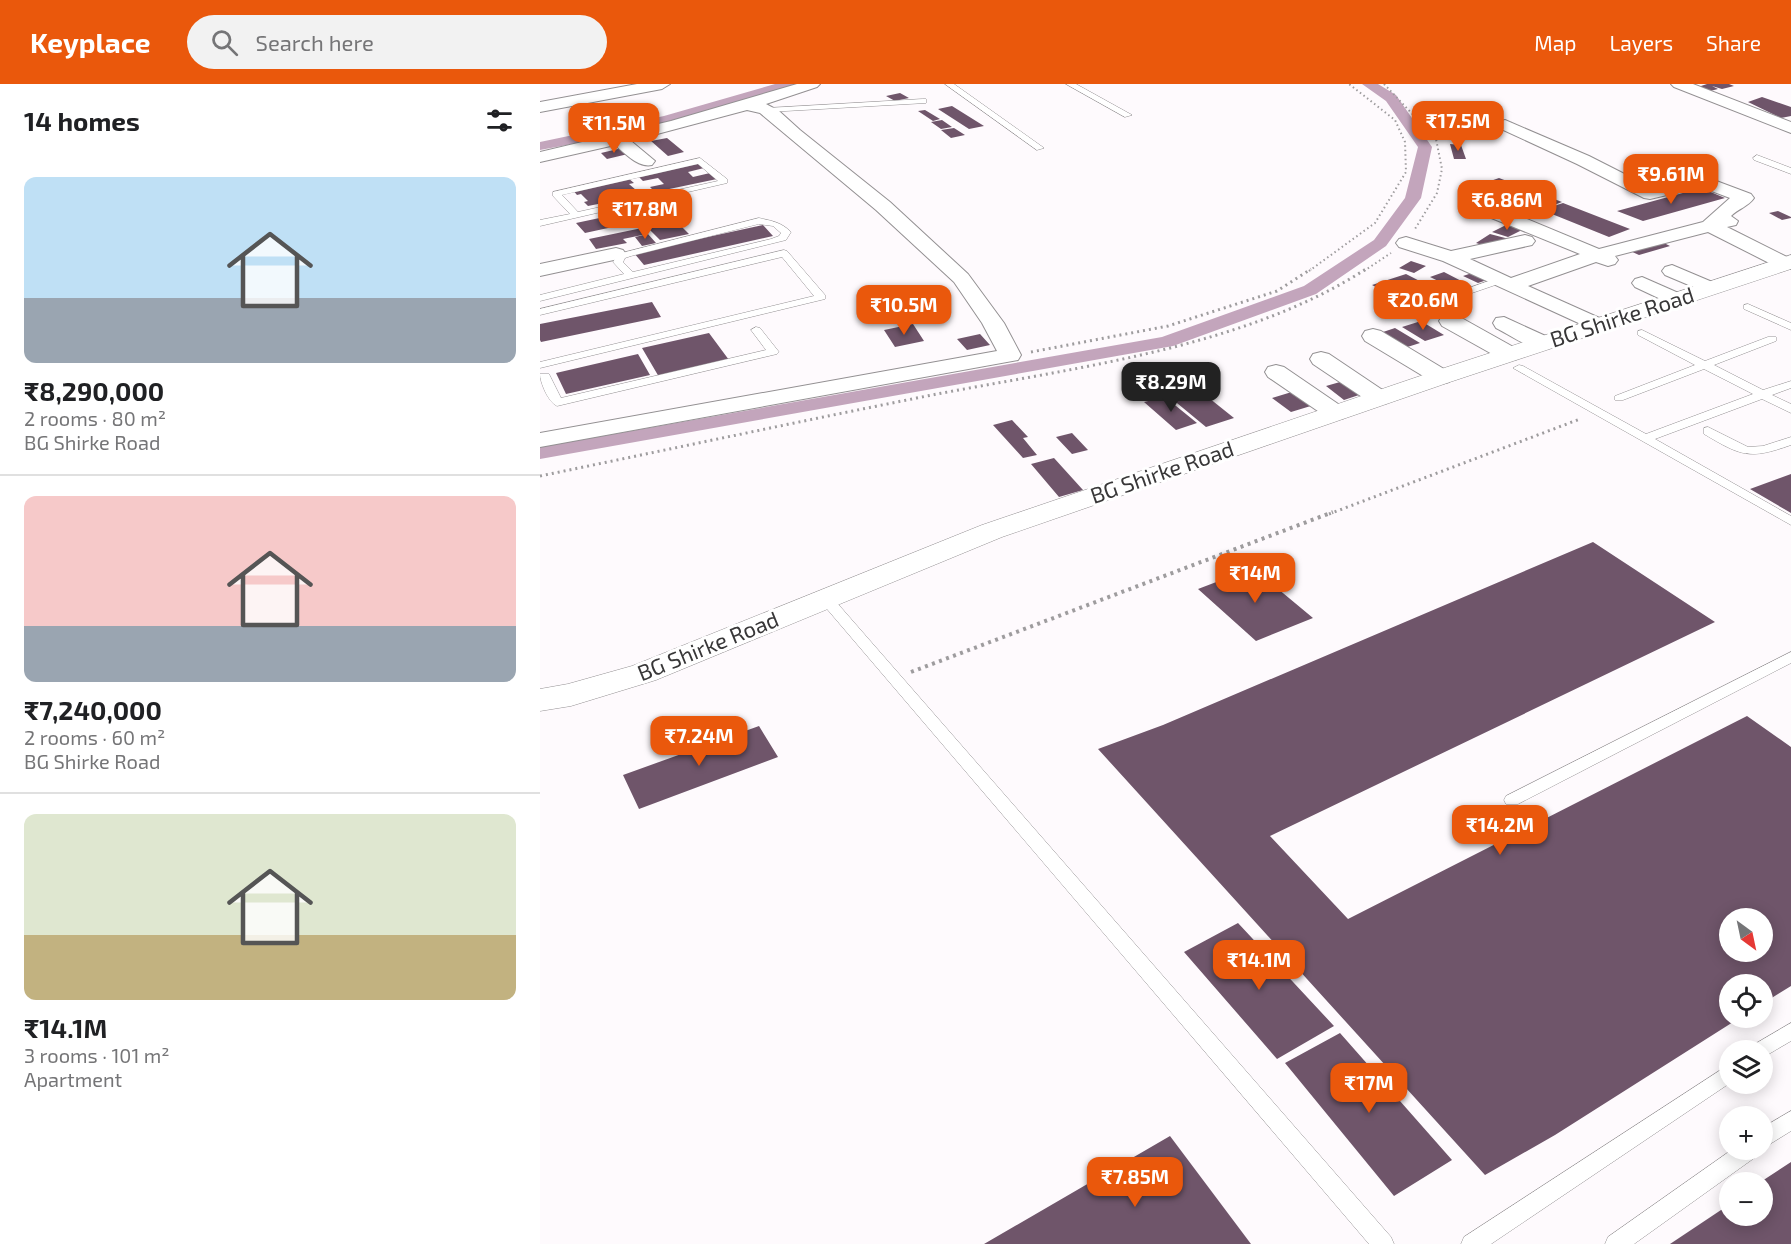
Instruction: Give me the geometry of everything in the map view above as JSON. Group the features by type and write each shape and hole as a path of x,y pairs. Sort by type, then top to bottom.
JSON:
{"street":[{"path":"540,107 662,84"},
{"path":"540,157 758,108 812,84"},
{"path":"1679,84 1791,128"},
{"path":"540,440 1010,356 993,323 961,278 883,206 758,108"},
{"path":"1505,124 1584,160 1650,194 1703,182 1745,198 1731,205 1717,230"},
{"path":"619,140 646,161"},
{"path":"1491,212 1556,236 1607,260"},
{"path":"1512,287 1717,230 1753,216"},
{"path":"1717,230 1789,263"},
{"path":"1450,257 1525,241"},
{"path":"1406,243 1450,257 1596,325"},
{"path":"540,270 616,254"},
{"name":"BG Shirke Road","path":"540,700 571,695 644,673 992,531 1411,387 1505,362 1542,343 1789,263"},
{"path":"1672,271 1710,288"},
{"path":"1642,282 1676,299"},
{"path":"1504,323 1542,343"},
{"path":"1447,330 1505,362"},
{"path":"1411,387 1363,348 1411,387"},
{"path":"1321,360 1411,387"},
{"path":"1276,372 1336,413"}],"lane":[{"path":"949,84 1040,148"},
{"path":"1070,84 1128,115"},
{"path":"758,108 923,101"},
{"path":"1757,158 1791,171"},
{"path":"540,222 576,215 710,186 724,181 700,161 556,194 576,215"},
{"path":"540,298 774,241 783,238 786,232 776,224 759,221 621,256 618,262 630,275"},
{"path":"540,312 784,253 821,297 540,365"},
{"path":"1398,315 1512,287"},
{"path":"1748,307 1791,327"},
{"path":"540,378 545,376 556,402 773,352 756,330"},
{"path":"1642,333 1791,409"},
{"path":"1619,398 1772,339"},
{"path":"1505,362 1791,521"},
{"path":"1645,439 1791,384"},
{"path":"1708,431 1747,452 1760,452 1791,441"},
{"path":"826,599 1383,1244"},
{"path":"1512,800 1791,657"},
{"path":"1773,1043 1791,1031"},
{"path":"1472,1244 1719,1079"},
{"path":"1773,1132 1791,1120"},
{"path":"1616,1244 1734,1160"}],"path":[{"path":"1010,356 1168,326 1277,291 1329,258 1375,223 1406,172 1405,142 1395,120 1349,84"},
{"path":"540,476 887,404 1115,360 1202,339 1279,314 1348,281 1406,243 1437,193 1442,169 1436,139 1384,84"},
{"path":"894,678 1597,412"}],"building":[{"path":"1707,84 1734,86 1722,89 1712,86 1718,89 1706,92 1695,88"},
{"path":"900,93 909,98 895,101 886,96"},
{"path":"1762,97 1791,107 1791,116 1781,118 1748,102"},
{"path":"952,106 984,126 969,129 938,109"},
{"path":"925,110 940,119 933,121 918,111"},
{"path":"942,120 952,127 941,129 931,122"},
{"path":"954,128 965,135 951,138 941,130"},
{"path":"667,138 684,152 668,156 651,141"},
{"path":"1450,144 1461,145 1466,159 1454,159"},
{"path":"622,148 628,154 607,159 601,153"},
{"path":"698,162 704,168 688,172 693,177 710,173 717,179 655,192 650,187 664,184 658,178 643,181 637,175"},
{"path":"628,178 634,183 629,184 645,194 625,198 619,192 607,195 613,201 588,206 584,202 588,201 572,189"},
{"path":"1499,178 1562,202 1541,210 1479,185"},
{"path":"1701,188 1725,198 1643,221 1617,211"},
{"path":"1563,203 1630,229 1609,237 1542,210"},
{"path":"1778,211 1791,218 1782,220 1769,213"},
{"path":"623,213 631,223 585,233 576,223"},
{"path":"675,220 689,234 660,240 646,226"},
{"path":"763,225 773,236 644,265 634,253"},
{"path":"1506,225 1522,230 1508,237 1492,232"},
{"path":"642,228 647,234 623,239 627,243 596,249 589,239"},
{"path":"648,234 656,243 642,246 635,237"},
{"path":"1490,234 1509,239 1492,248 1476,243"},
{"path":"1660,241 1670,246 1639,255 1628,250"},
{"path":"1411,261 1426,266 1414,273 1399,268"},
{"path":"1444,272 1471,286 1457,290 1430,277"},
{"path":"1472,273 1487,280 1478,283 1463,276"},
{"path":"1406,274 1443,293 1410,305 1372,285"},
{"path":"652,302 661,317 541,342 540,340 540,324"},
{"path":"1421,321 1444,335 1425,341 1402,327"},
{"path":"913,324 924,341 895,347 884,330"},
{"path":"1395,328 1420,343 1401,349 1377,334"},
{"path":"709,333 729,360 659,377 642,348"},
{"path":"980,334 990,345 967,350 957,339"},
{"path":"638,354 650,375 566,394 556,373"},
{"path":"1347,380 1365,393 1344,400 1326,386"},
{"path":"1194,386 1234,418 1206,427 1166,394"},
{"path":"1295,391 1314,405 1291,412 1272,398"},
{"path":"1165,397 1197,423 1176,430 1144,402"},
{"path":"1012,420 1028,437 1023,438 1037,455 1023,458 993,425"},
{"path":"1072,433 1088,450 1072,454 1056,437"},
{"path":"1054,458 1083,490 1059,497 1031,464"},
{"path":"1791,474 1791,513 1750,489"},
{"path":"1593,542 1715,622 1270,836 1348,919 1747,716 1791,747 1791,986 1773,997 1773,974 1719,974 1719,1028 1724,1028 1555,1135 1485,1175 1098,749 1163,725"},
{"path":"1253,568 1313,618 1256,641 1198,589"},
{"path":"759,726 778,757 639,809 623,775"},
{"path":"1238,923 1334,1026 1277,1059 1184,952"},
{"path":"1340,1033 1452,1160 1394,1196 1285,1063"},
{"path":"1170,1136 1251,1244 984,1244"},
{"path":"1791,1162 1791,1244 1670,1244 1719,1211 1719,1226 1773,1226 1773,1174"}],"waterway":[{"path":"540,146 665,120 727,104 788,84"},
{"path":"540,453 1166,342 1310,290 1380,243 1413,198 1425,147 1391,98 1369,84"}]}
